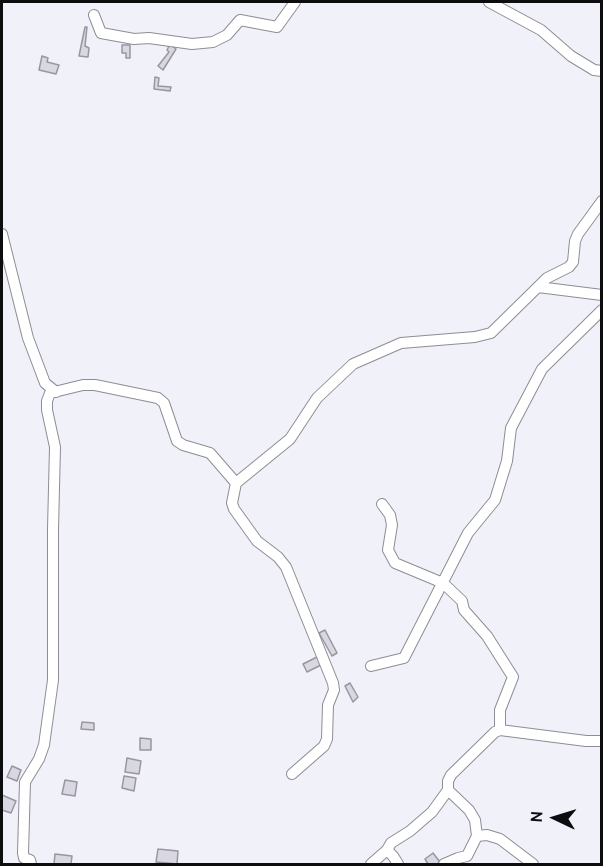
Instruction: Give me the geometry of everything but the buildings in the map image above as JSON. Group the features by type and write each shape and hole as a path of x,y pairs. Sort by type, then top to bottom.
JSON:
{"street":[{"path":"94,15 100,33 134,39 149,38 192,44 213,42 227,35 240,20 276,27 295,2"},
{"path":"489,2 541,30 571,56 594,70 602,70"},
{"path":"292,774 324,746 327,739 328,705 334,690 333,683 286,567 278,557 256,540 234,509 232,503 236,483 290,439 316,398 353,364 401,343 484,336 499,325 524,302 531,291 547,278 569,267 573,262 578,234 602,201"},
{"path":"2,234 28,338 45,383 56,392"},
{"path":"538,287 602,295"},
{"path":"370,666 404,657 468,533 495,500 507,460 511,428 542,369 602,310"},
{"path":"31,864 30,860 24,858 23,853 24,787 44,745 53,680 55,447 47,401 50,393 83,385 95,385 158,398 164,403 177,441 210,453 236,483"},
{"path":"382,504 390,515 392,525 388,550 394,563 443,583 462,601 464,610 487,636 513,677 500,710 500,730"},
{"path":"370,864 387,850 391,843 410,831 432,812 447,790 451,775 495,732 500,730 602,741"},
{"path":"444,864 467,856 477,836 475,820 447,790"},
{"path":"477,836 487,835 501,839 533,864"},
{"path":"387,850 398,864"}]}
